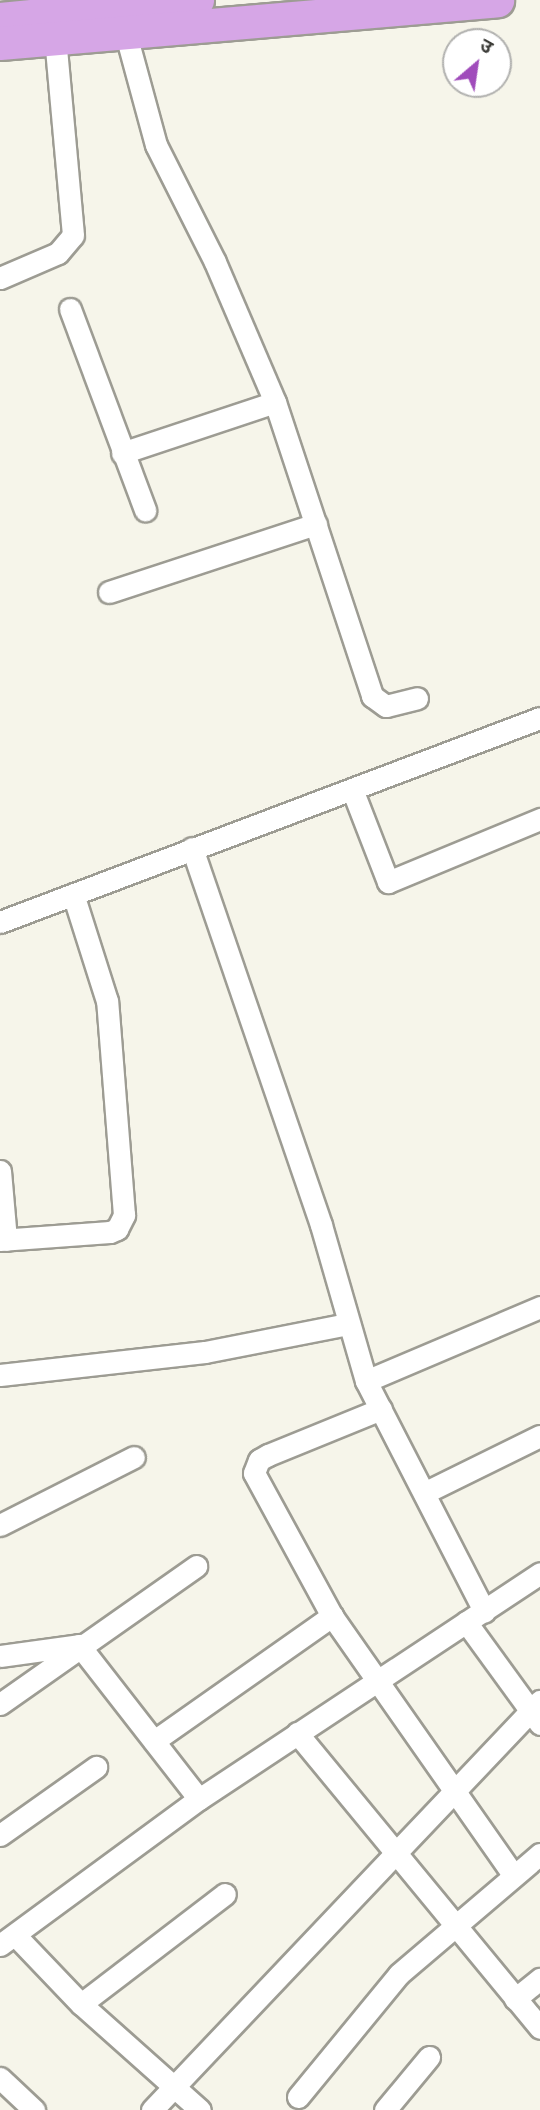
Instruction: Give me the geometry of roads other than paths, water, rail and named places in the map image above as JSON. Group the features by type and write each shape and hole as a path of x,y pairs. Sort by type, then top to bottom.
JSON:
{"main road":[{"path":"0,19 197,0"},
{"path":"0,43 497,0"}],"street":[{"path":"125,31 156,145 215,262 275,402 375,700 386,706 417,698"},
{"path":"0,278 58,253 74,235 55,38"},
{"path":"70,309 145,510"},
{"path":"122,453 275,402"},
{"path":"108,592 316,524"},
{"path":"0,922 540,718"},
{"path":"352,789 388,882 540,819"},
{"path":"192,848 321,1225 366,1381 484,1611"},
{"path":"0,1171 3,1240 110,1233 124,1215 107,1001 73,894"},
{"path":"366,1381 540,1307"},
{"path":"0,1375 205,1352 348,1324"},
{"path":"381,1409 268,1455 255,1465 257,1481 332,1616 514,1876"},
{"path":"424,1493 540,1436"},
{"path":"0,1525 134,1457"},
{"path":"0,1704 79,1645 196,1566"},
{"path":"200,2110 7,1940 199,1799 540,1573"},
{"path":"154,1741 332,1616"},
{"path":"152,2110 455,1793 537,1712 466,1622"},
{"path":"0,1656 79,1645"},
{"path":"79,1645 199,1799"},
{"path":"297,1732 540,2028"},
{"path":"0,1835 96,1767"},
{"path":"298,2097 399,1974 540,1854"},
{"path":"81,2004 225,1894"},
{"path":"515,1999 540,1979"},
{"path":"385,2110 429,2057"},
{"path":"0,2078 33,2110"}]}
